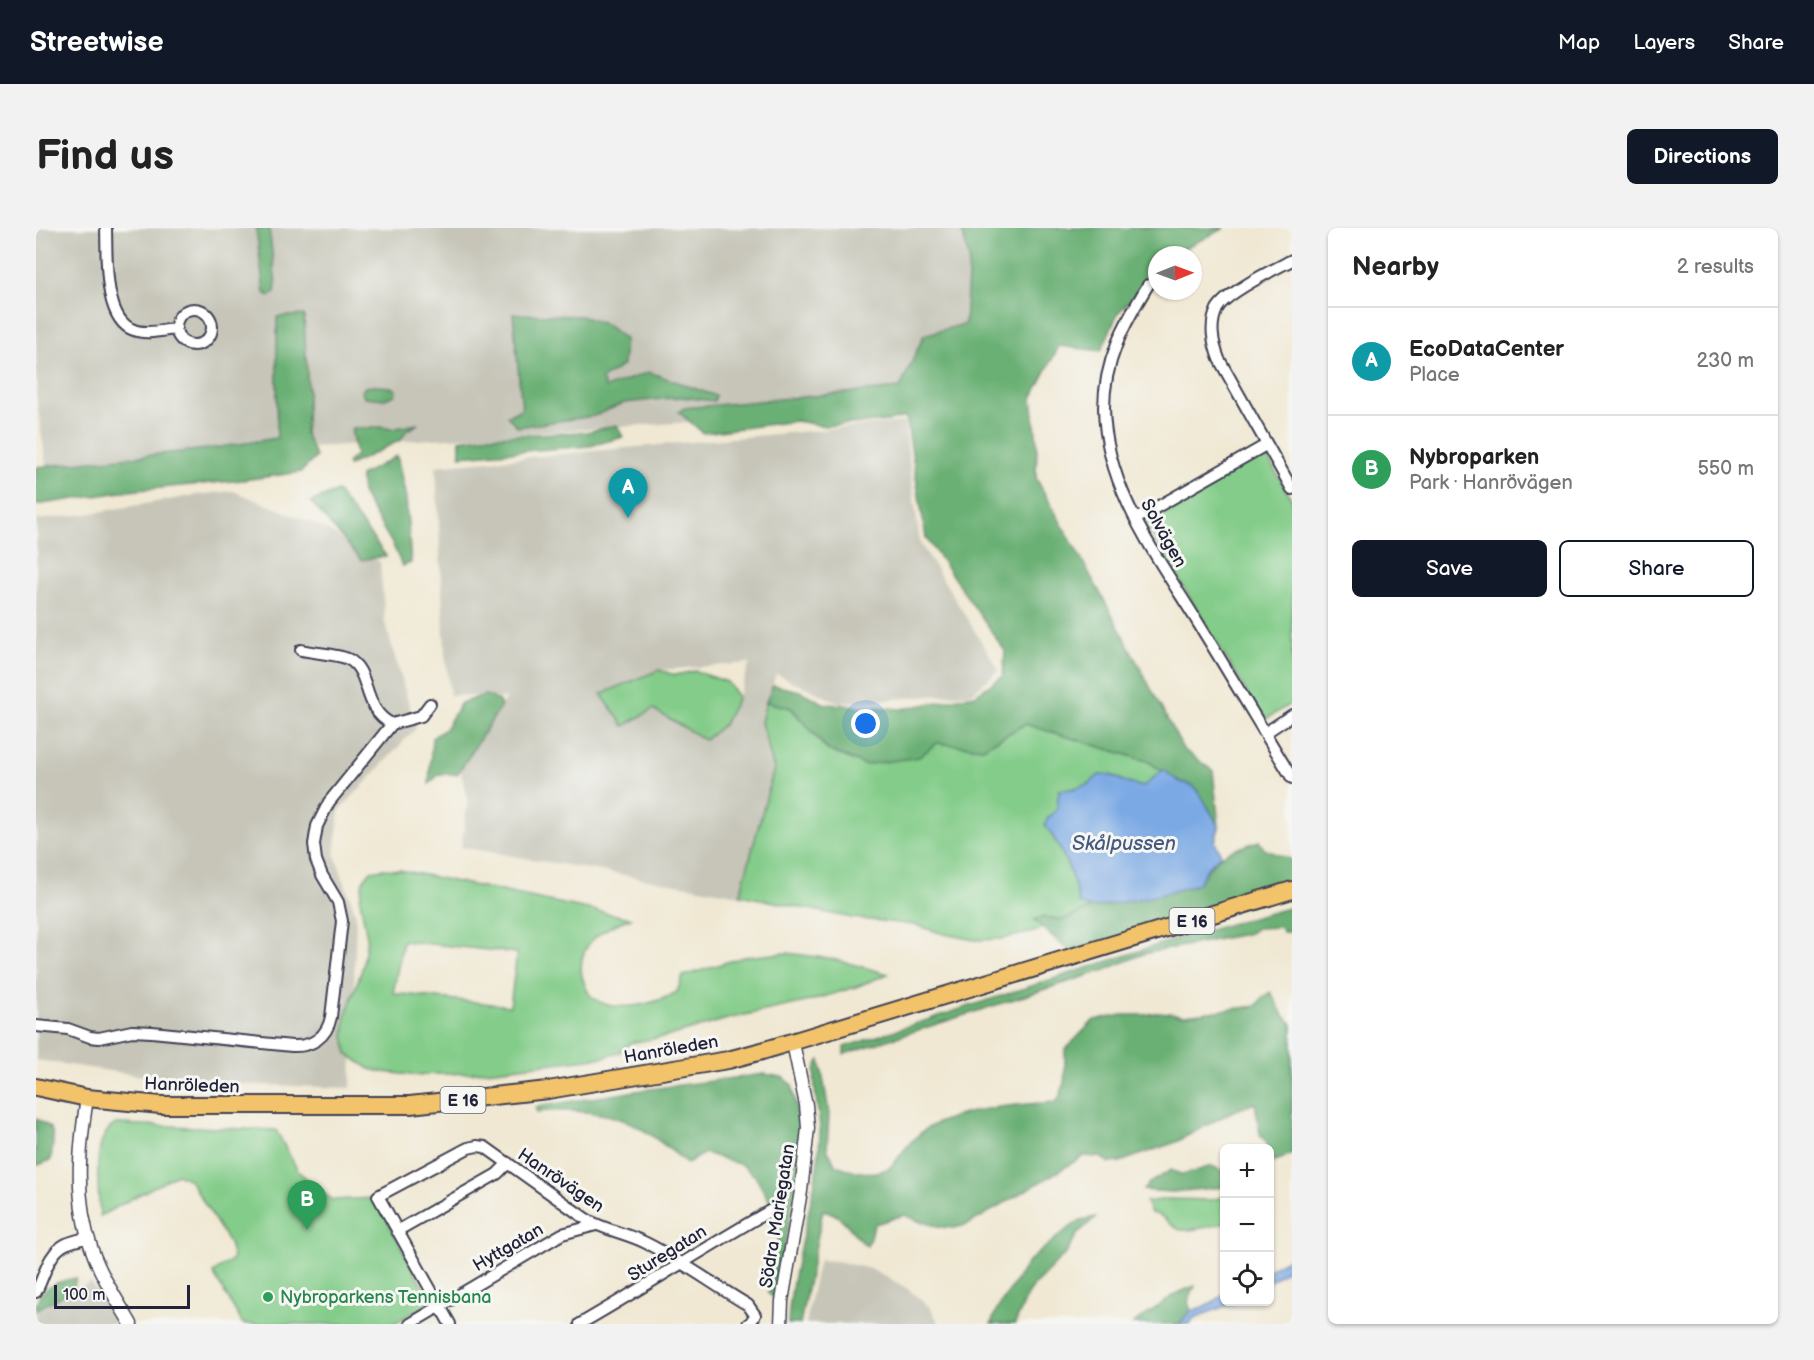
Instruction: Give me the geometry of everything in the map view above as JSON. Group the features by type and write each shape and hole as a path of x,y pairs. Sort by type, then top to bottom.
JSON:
{"highway":[{"name":"Hanröleden","path":"36,1087 87,1098 161,1106 410,1105 548,1090 728,1060 793,1043 1292,890"}],"street":[{"path":"106,228 111,290 116,314 127,327 140,332 176,329"},
{"path":"1292,260 1225,299 1217,310 1212,329 1220,359 1292,489"},
{"name":"Solvägen","path":"1148,285 1125,322 1112,352 1105,399 1105,418 1112,461 1123,493 1136,519 1292,778"},
{"path":"1136,519 1266,445"},
{"path":"301,650 348,659 360,669 373,705 383,720 392,724"},
{"path":"36,1026 68,1029 99,1038 132,1031 298,1047 312,1043 323,1036 331,1017 342,921 338,902 316,860 314,844 317,826 328,802 392,724 420,716 430,704"},
{"path":"1265,733 1292,715"},
{"name":"Södra Mariegatan","path":"781,1324 782,1301 807,1150 806,1106 793,1043"},
{"path":"87,1098 79,1166 81,1200 88,1237 100,1270 131,1324"},
{"name":"Hanrövägen","path":"397,1231 378,1196 473,1146 485,1147 562,1204 596,1225 637,1238 748,1305 754,1314 748,1324"},
{"path":"450,1324 397,1231 496,1174 508,1163"},
{"name":"Sturegatan","path":"580,1324 771,1210"},
{"name":"Hyttgatan","path":"410,1324 562,1234 596,1225"},
{"path":"36,1292 50,1259 59,1248 88,1237"}],"shaded area":[{"path":"36,228 975,228 974,403 46,465 36,394"},
{"path":"904,422 920,543 999,670 972,693 840,703 776,674 761,722 774,769 740,895 461,847 468,801 460,770 506,698 450,695 445,653 436,466","holes":["750,663 738,697 724,724 705,740 653,709 601,694 659,670"]},
{"path":"233,491 320,526 380,562 385,623 416,728 339,811 335,855 356,915 351,1088 184,1082 36,1060 36,520"},
{"path":"819,1260 838,1261 874,1270 908,1289 931,1308 939,1324 806,1324"},
{"path":"91,1282 115,1324 36,1324 36,1312"}],"green space":[{"path":"256,228 269,228 276,284 275,293 270,296 264,293"},
{"path":"961,228 1225,228 1189,246 1148,246 1148,281 1118,313 1101,351 1059,346 1032,398 1037,442 1036,478 1183,749 1213,771 1219,827 1201,795 1192,785 1180,782 1147,761 1025,724 983,748 937,743 919,757 864,765 828,750 791,708 766,702 773,685 800,691 825,704 902,709 975,695 1003,676 1005,651 926,538 906,417 888,421 825,426 796,421 703,433 679,412 684,408 900,388 924,335 965,324 969,258"},
{"path":"513,314 581,316 607,325 625,339 623,365 602,379 605,388 649,372 716,396 714,401 681,397 624,403 594,416 518,427 507,416 522,409"},
{"path":"304,315 308,392 305,433 316,457 301,472 128,491 36,505 36,467 208,449 277,438 277,317"},
{"path":"365,387 391,387 396,390 395,395 385,399 364,397 361,392"},
{"path":"418,424 406,431 401,440 348,466 348,462 356,455 351,429 382,427 391,429"},
{"path":"617,425 623,437 590,446 460,456 460,440 490,436 587,432"},
{"path":"1260,453 1266,455 1292,500 1292,703 1266,719 1262,718 1146,525 1148,518"},
{"path":"397,456 406,498 411,563 402,566 393,545 362,493 360,476"},
{"path":"337,491 386,556 361,560 311,502"},
{"path":"659,670 675,675 695,671 727,682 738,697 724,724 705,740 653,709 624,726 601,694"},
{"path":"485,695 498,700 501,706 457,774 439,774 429,784 432,738 445,729 461,703"},
{"path":"766,702 791,708 827,750 919,757 937,743 983,748 1025,724 1147,761 1163,770 1143,787 1127,783 1111,775 1100,775 1089,784 1059,790 1057,810 1048,818 1045,825 1066,862 1079,903 1091,908 1062,920 1046,917 1035,920 1043,927 1034,932 1001,939 975,940 915,925 852,918 740,895 774,769 761,722"},
{"path":"1259,841 1264,849 1292,860 1292,887 1073,954 1034,920 1046,917 1062,920 1091,908 1160,895 1198,884 1217,859 1238,848"},
{"path":"400,870 631,918 594,938 583,954 582,976 587,990 592,997 612,1005 635,1006 658,1000 677,992 683,976 743,957 787,953 833,959 888,974 856,987 806,1002 731,1018 669,1036 630,1043 620,1052 605,1057 469,1073 411,1075 383,1072 370,1069 347,1054 344,1036 346,1015 363,966 367,937 360,900 363,881 371,871","holes":["403,941 517,953 510,1006 393,993"]},
{"path":"1292,907 1292,932 1283,932 1280,927 1257,928 1250,933 1143,954 1105,970 844,1054 844,1047 1173,940"},
{"path":"1271,992 1282,1013 1292,1024 1292,1153 1274,1161 1274,1144 1267,1144 1260,1134 1255,1103 1231,1112 1176,1142 1120,1162 1109,1163 1100,1157 1084,1156 969,1224 954,1228 921,1222 904,1215 875,1224 867,1246 842,1220 823,1210 800,1324 788,1324 794,1276 815,1181 818,1157 820,1124 815,1074 820,1060 829,1112 827,1149 836,1165 855,1171 876,1172 891,1167 908,1145 925,1130 950,1118 979,1110 1056,1102 1064,1084 1065,1050 1094,1020 1160,1012 1185,1015 1256,1006 1264,996"},
{"path":"764,1074 782,1077 792,1085 800,1127 798,1170 775,1299 768,1293 781,1222 755,1176 742,1165 705,1153 687,1163 642,1129 618,1118 577,1111 537,1112 535,1107 643,1090"},
{"path":"36,1119 48,1126 53,1140 51,1160 36,1166"},
{"path":"116,1124 276,1130 298,1171 332,1200 375,1198 431,1302 393,1324 243,1324 213,1273 233,1259 229,1243 190,1180 177,1174 100,1216 99,1152 108,1130"},
{"path":"1212,1166 1220,1170 1220,1187 1172,1192 1143,1190 1149,1183 1171,1170 1183,1175"},
{"path":"1220,1198 1220,1224 1184,1230 1176,1228 1160,1216 1151,1213 1146,1202 1167,1199 1210,1200"},
{"path":"1096,1217 1078,1233 1067,1252 1034,1286 1015,1324 991,1324 996,1311 1028,1262 1081,1220"},
{"path":"76,1278 73,1290 36,1310 40,1296 49,1287"},
{"path":"1195,1286 1188,1302 1191,1311 1179,1324 1133,1324 1177,1293"}],"water":[{"name":"Skålpussen","path":"1163,770 1180,782 1192,785 1201,795 1219,827 1215,842 1221,854 1208,867 1198,884 1160,895 1091,908 1079,903 1067,862 1045,825 1048,818 1057,810 1059,790 1089,784 1099,775 1111,775 1127,783 1143,787"},
{"path":"1292,1256 1292,1266 1274,1278 1274,1267"},
{"path":"1220,1297 1220,1306 1226,1306 1194,1318 1190,1324 1179,1324 1191,1311 1211,1304"}],"place":[{"name":"EcoDataCenter","path":"628,518"},
{"name":"Nybroparken","path":"307,1230"},
{"name":"Nybroparkens Tennisbana","path":"268,1297"}]}
